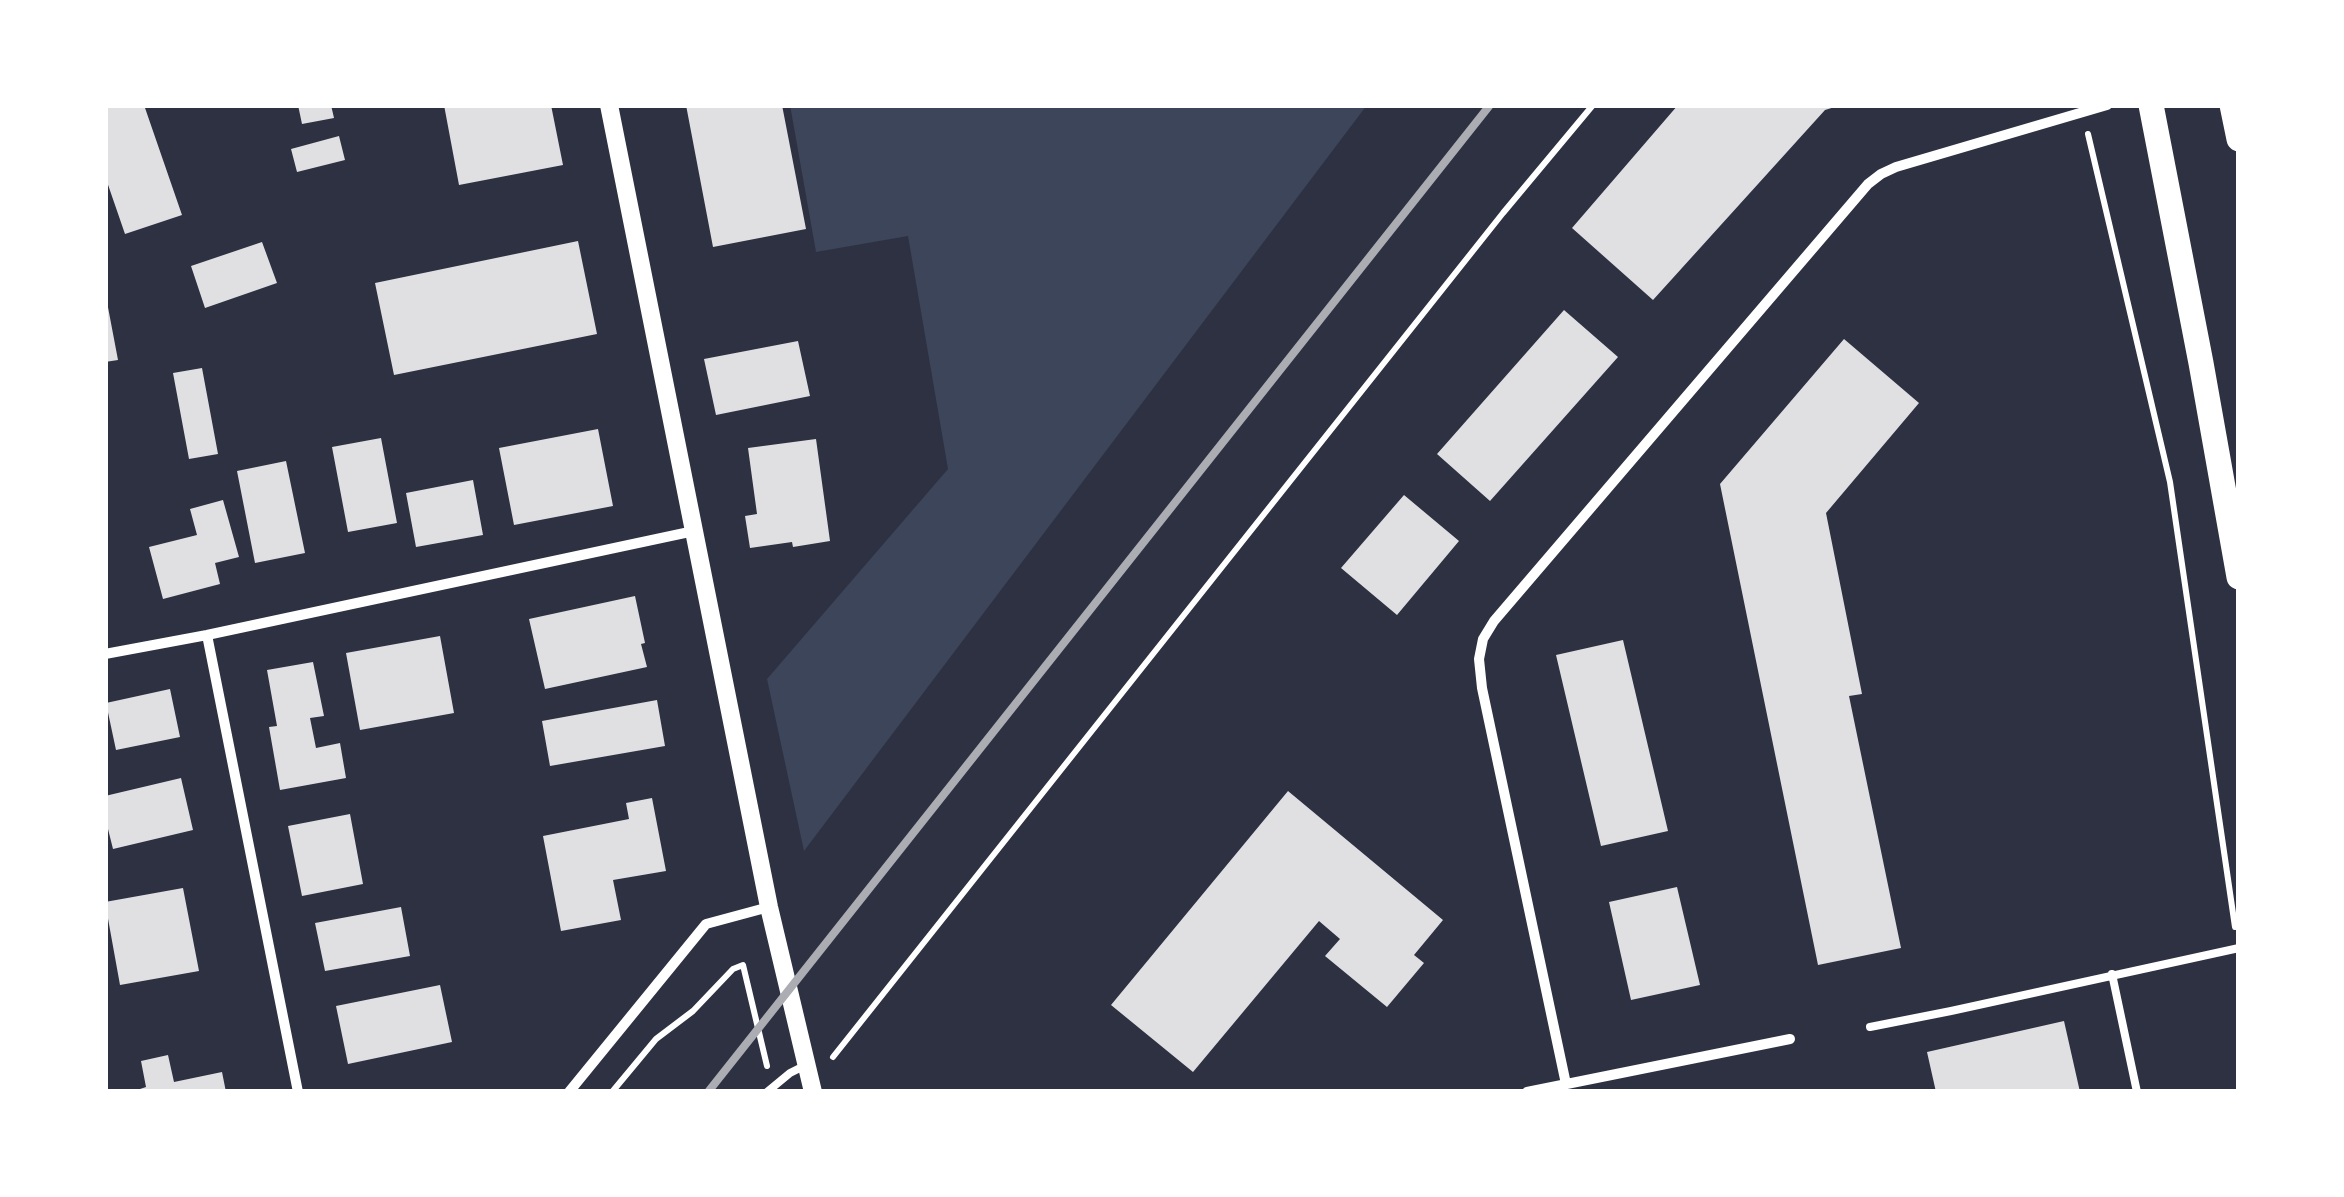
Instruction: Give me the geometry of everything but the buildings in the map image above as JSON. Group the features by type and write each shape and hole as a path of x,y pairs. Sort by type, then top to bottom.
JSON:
{"main road":[{"path":"2151,105 2239,577"},
{"path":"2232,105 2239,139"}],"street":[{"path":"608,105 769,907 812,1092"},
{"path":"1566,1084 1482,688 1479,659 1483,639 1494,621 1868,184 1896,167 2107,105"},
{"path":"105,654 694,531"},
{"path":"207,635 298,1092"},
{"path":"569,1092 706,924 769,907"},
{"path":"1526,1092 1790,1038"}],"lane":[{"path":"1870,1027 2238,948"},
{"path":"2112,974 2137,1092"},
{"path":"767,1092 805,1065"}],"path":[{"path":"839,1050 1491,228 1593,105"},
{"path":"2083,112 2170,482 2238,948"},
{"path":"612,1092 656,1038 743,964 765,1058"}],"shaded area":[{"path":"790,105 1367,105 804,851 767,679 948,469 908,236 816,252"}],"railway":[{"path":"708,1092 1490,105"}]}
